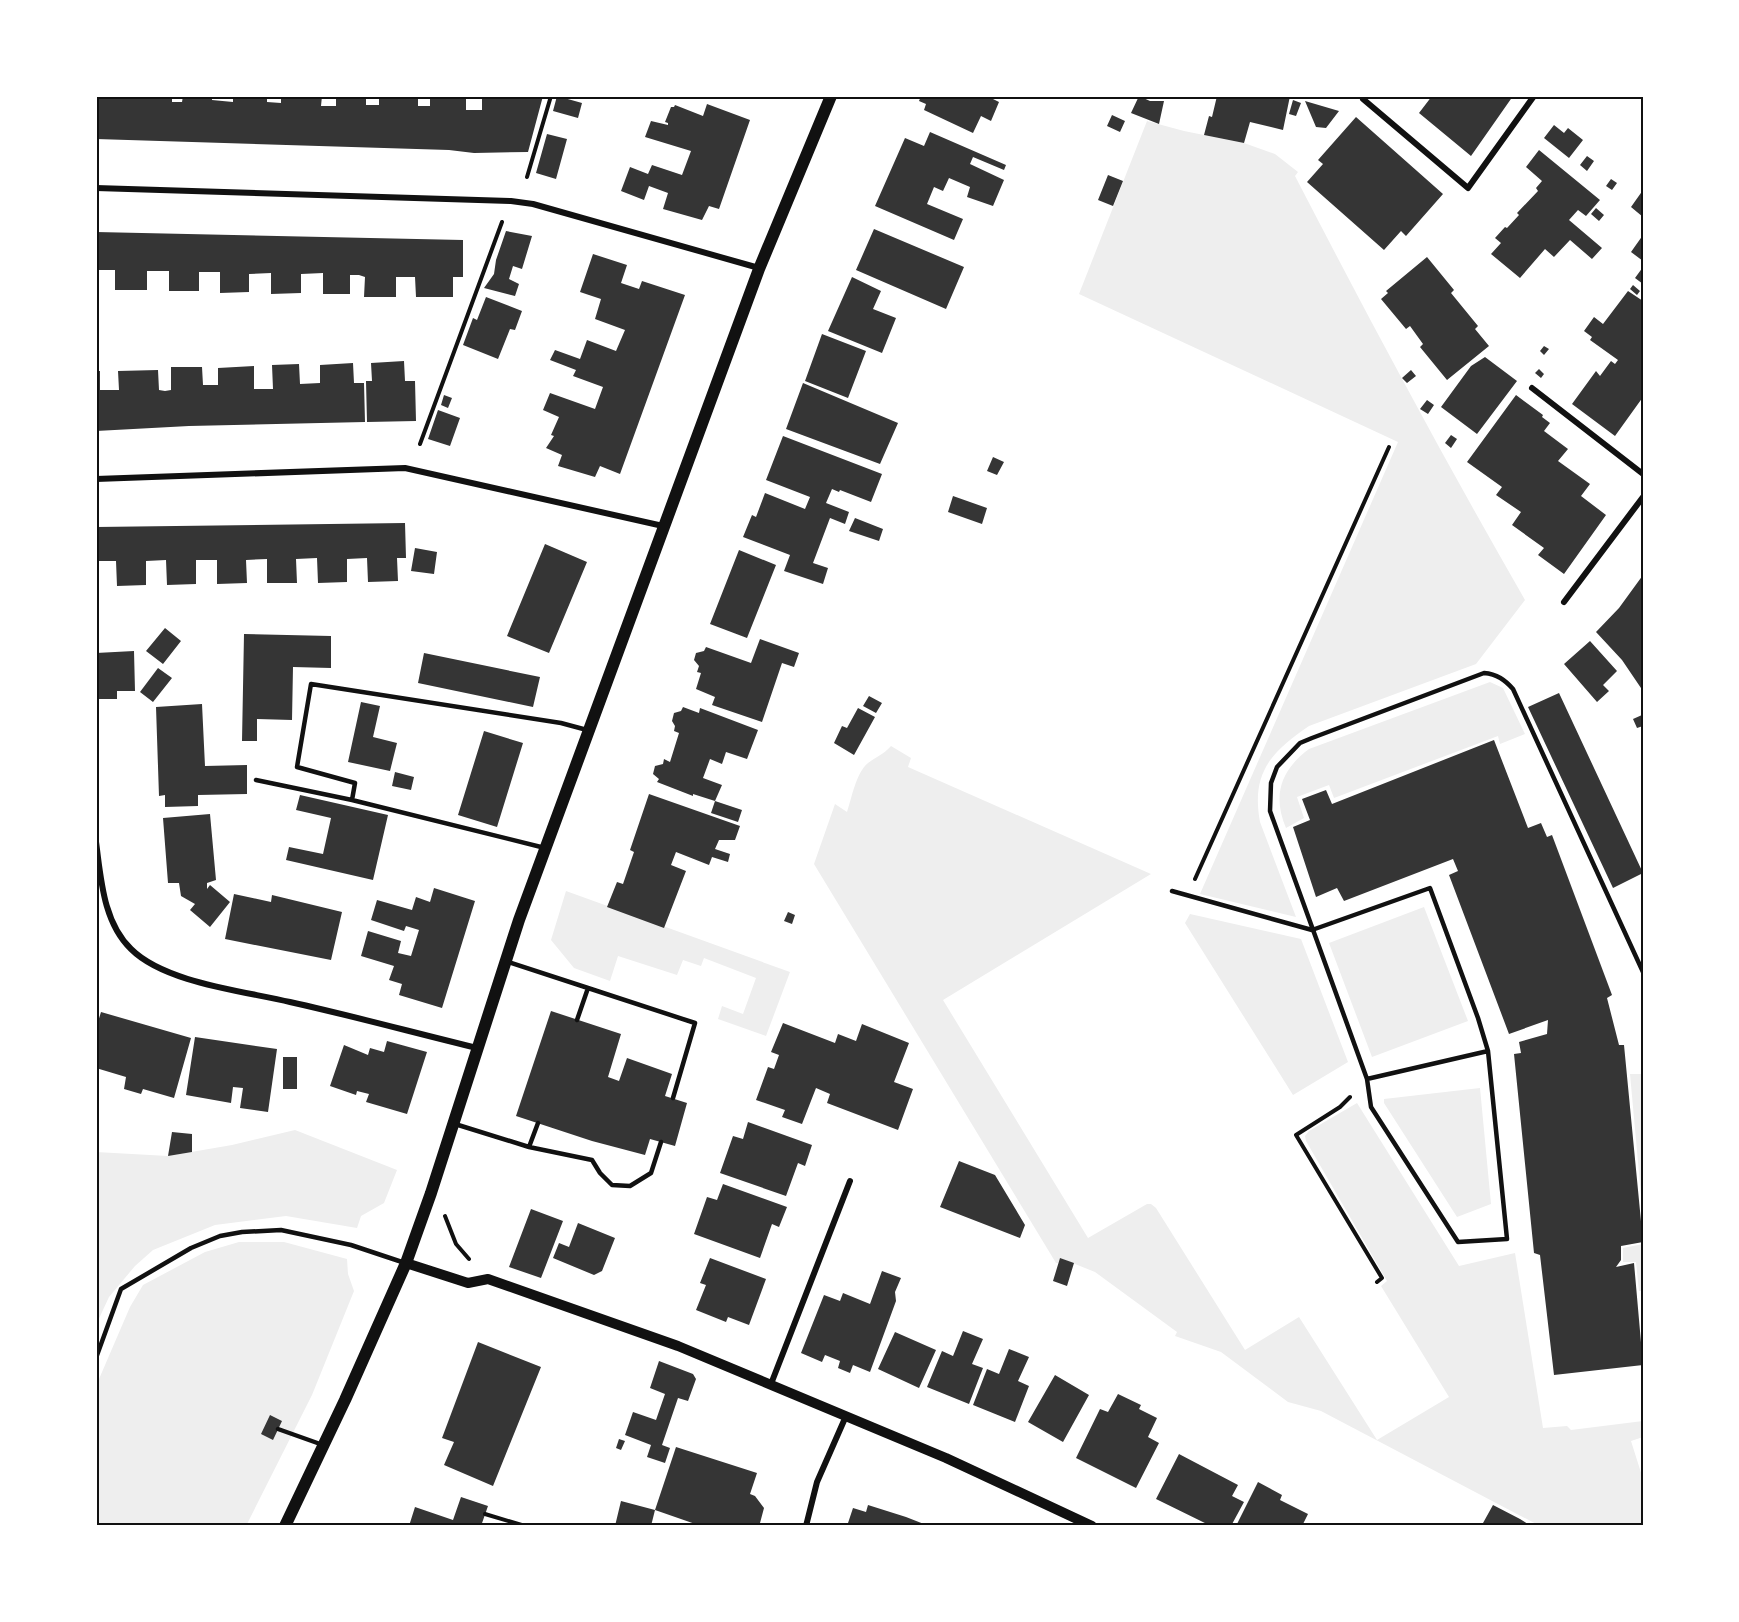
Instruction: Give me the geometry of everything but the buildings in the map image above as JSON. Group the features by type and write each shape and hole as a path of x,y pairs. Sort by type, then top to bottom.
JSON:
{"main road":[{"path":"285,1526 406,1263 545,848 759,268 831,96"}],"street":[{"path":"1363,99 1468,188 1534,96"},
{"path":"96,188 522,202 759,268"},
{"path":"1532,388 1643,474"},
{"path":"96,478 405,468 663,525"},
{"path":"1564,602 1643,497"},
{"path":"96,842 104,897 117,932 131,950 155,965 195,982 288,1001 477,1048"},
{"path":"771,1384 850,1181"},
{"path":"406,1263 468,1282 488,1280 678,1346 946,1458 1092,1526"},
{"path":"806,1526 817,1482 846,1416"}],"lane":[{"path":"1172,891 1312,930 1430,888 1488,1052 1507,1239 1458,1242 1371,1107 1367,1079 1312,930 1270,811 1271,783 1277,767 1300,743 1484,673 1506,681 1514,690 1643,972"},
{"path":"352,800 355,783 297,767 311,684 561,723 590,730"},
{"path":"256,780 352,800 545,848"},
{"path":"506,961 695,1023 673,1098"},
{"path":"577,1020 588,988"},
{"path":"1367,1079 1488,1052"},
{"path":"452,1123 529,1147 592,1160 600,1173 612,1185 630,1186 651,1173 661,1142"},
{"path":"529,1147 538,1123"},
{"path":"96,1358 122,1289 190,1248 220,1236 242,1232 282,1230 351,1245 406,1263"},
{"path":"278,1429 323,1445"}],"path":[{"path":"528,177 551,96"},
{"path":"420,444 502,222"},
{"path":"1188,896 1389,447"},
{"path":"1367,1079 1340,1107 1296,1135 1382,1278 1377,1282"},
{"path":"431,1193 448,1221 456,1244 466,1256"},
{"path":"485,1514 525,1526"}],"shaded area":[{"path":"1147,121 1244,143 1275,154 1298,172 1295,176 1351,283 1525,600 1476,664 1309,726 1274,755 1267,765 1259,790 1260,822 1296,917 1200,894 1398,442 1079,294"},
{"path":"1490,682 1503,688 1525,734 1500,744 1498,736 1334,798 1329,785 1297,797 1304,818 1286,828 1280,805 1282,784 1292,766 1309,749"},
{"path":"891,746 911,758 908,767 1151,874 943,1000 1088,1238 1147,1204 1151,1204 1156,1208 1245,1350 1299,1317 1377,1440 1449,1397 1381,1286 1387,1281 1306,1141 1305,1136 1309,1131 1357,1103 1459,1266 1515,1253 1543,1428 1567,1426 1571,1430 1643,1421 1643,1437 1631,1441 1643,1479 1643,1526 1540,1526 1321,1411 1288,1402 1221,1352 1175,1336 1177,1332 1095,1272 1060,1258 1056,1263 814,864 835,804 847,812 864,767"},
{"path":"566,891 790,972 766,1036 718,1019 722,1006 743,1014 756,978 704,958 701,966 683,960 677,975 618,956 610,981 574,968 551,940"},
{"path":"1424,907 1468,1021 1372,1057 1329,943"},
{"path":"1190,914 1301,939 1348,1062 1293,1095 1185,923"},
{"path":"1630,1074 1643,1074 1643,1217"},
{"path":"1480,1088 1491,1204 1457,1217 1384,1103 1384,1099"},
{"path":"295,1130 397,1170 384,1203 361,1216 357,1228 286,1216 215,1225 153,1250 135,1266 109,1297 96,1325 96,1152 168,1156 232,1145"},
{"path":"239,1242 284,1242 347,1259 348,1274 354,1291 312,1395 246,1526 96,1526 96,1386 130,1307 143,1285 205,1252"},
{"path":"1643,1244 1643,1291 1639,1291 1636,1262 1623,1262 1623,1248"}]}
